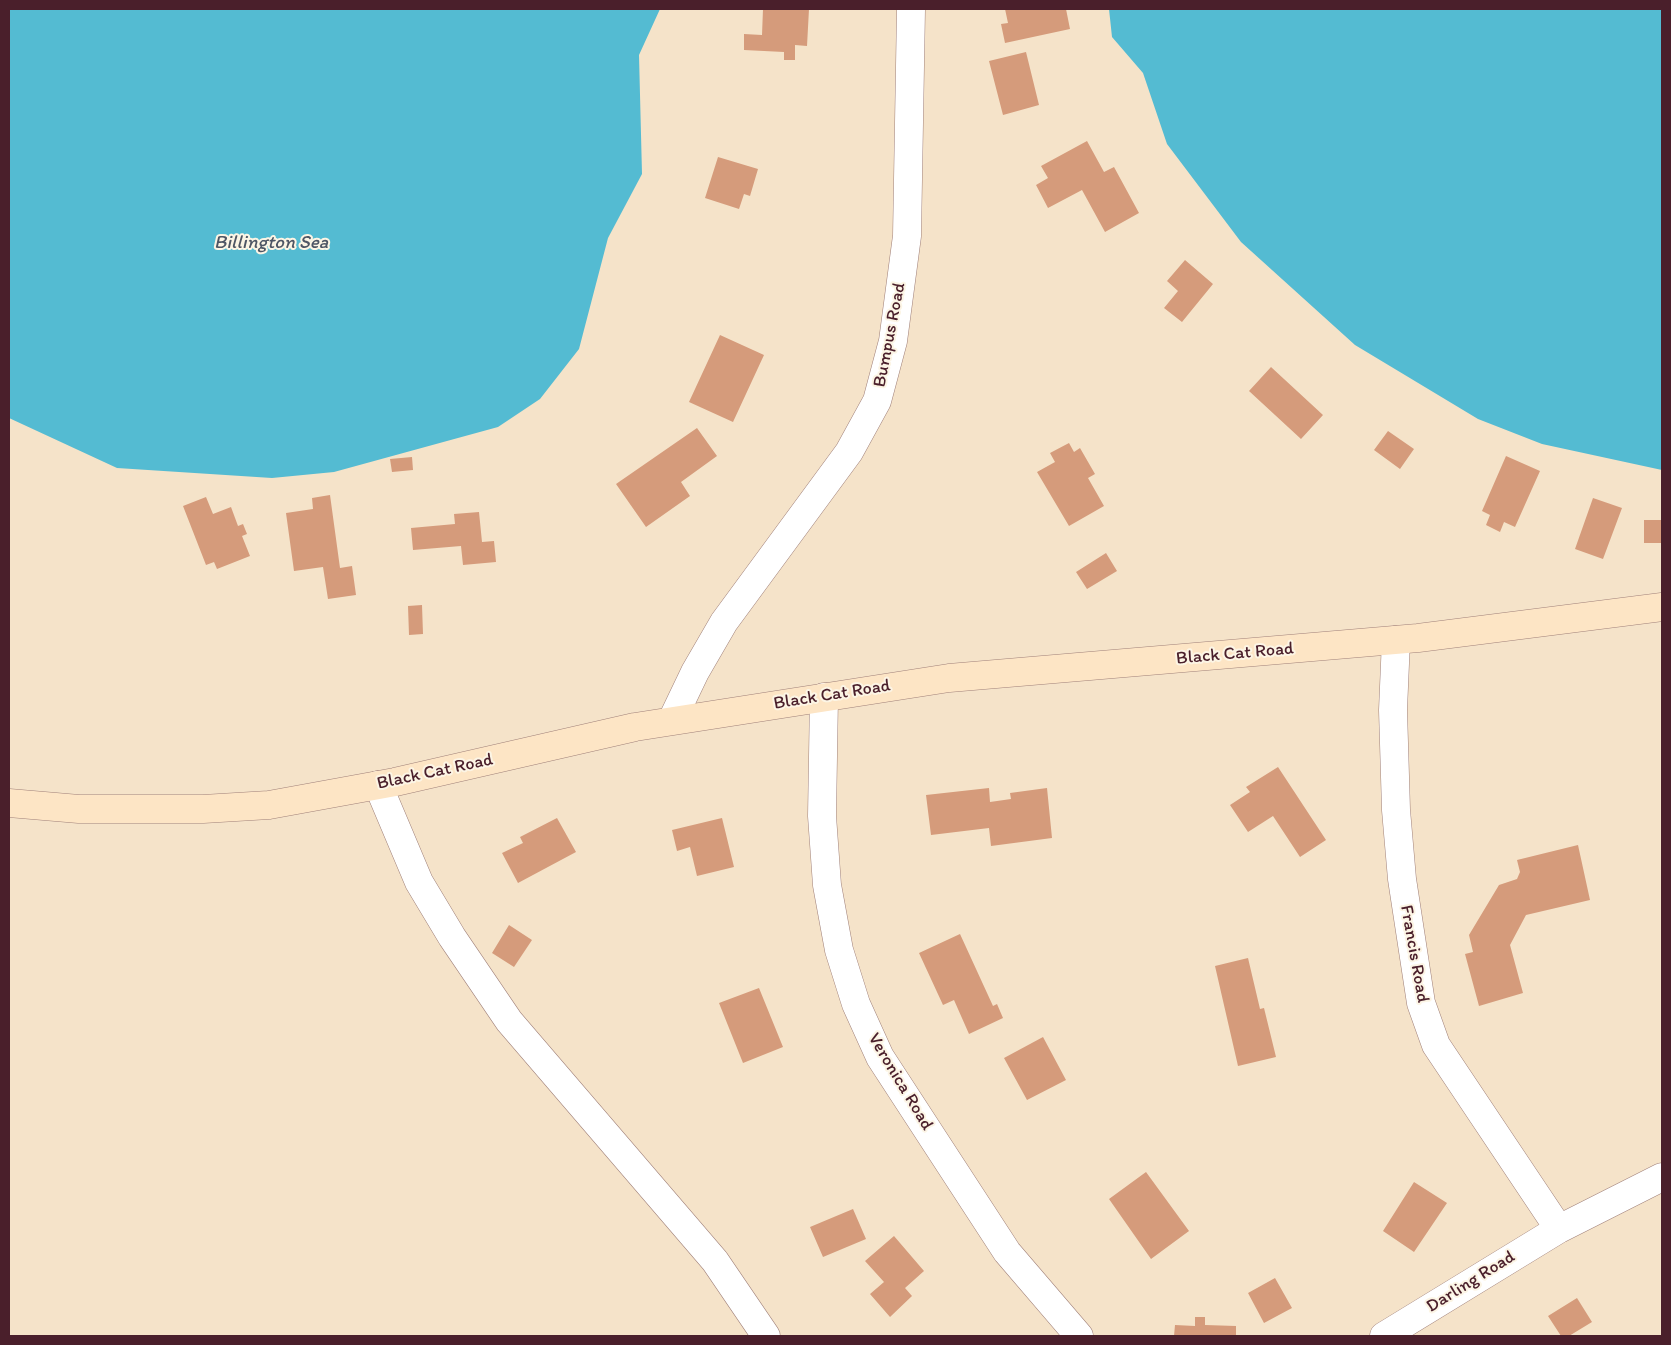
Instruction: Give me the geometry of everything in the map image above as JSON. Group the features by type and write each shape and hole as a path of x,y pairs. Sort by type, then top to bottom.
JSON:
{"street":[{"name":"Bumpus Road","path":"672,720 695,672 724,622 849,452 877,401 893,341 907,236 910,9"},
{"name":"Black Cat Road","path":"9,803 80,809 203,809 269,805 378,785 672,720 949,678 1396,640 1662,607"},
{"name":"Francis Road","path":"1396,640 1393,710 1396,810 1402,879 1421,1003 1436,1046 1559,1229"},
{"name":"Veronica Road","path":"824,697 822,816 827,885 839,950 856,1004 880,1057 1007,1252 1079,1336"},
{"path":"378,785 420,882 452,937 509,1021 715,1261 766,1336"},
{"name":"Darling Road","path":"1384,1336 1559,1229 1662,1177"}],"water":[{"name":"Billington Sea","path":"9,9 660,9 639,55 642,174 608,238 579,349 540,399 498,427 334,472 272,478 117,468 9,418"},
{"path":"1109,9 1662,9 1662,470 1542,444 1478,419 1355,345 1241,242 1167,144 1143,73 1112,37"}],"building":[{"path":"763,9 809,9 807,46 795,45 795,60 784,60 784,52 744,50 744,34 762,35"},
{"path":"1005,9 1066,9 1070,29 1005,43 1001,24 1008,23"},
{"path":"1026,52 1039,105 1003,115 989,61"},
{"path":"1087,141 1104,172 1114,167 1139,213 1105,232 1082,190 1048,208 1036,185 1048,178 1041,166"},
{"path":"718,157 758,169 750,196 744,194 739,209 705,198"},
{"path":"1185,260 1213,284 1182,322 1164,308 1178,291 1167,281"},
{"path":"720,335 764,355 733,422 689,402"},
{"path":"1271,367 1323,415 1301,439 1249,391"},
{"path":"697,428 717,456 681,482 690,496 646,527 616,484"},
{"path":"1388,431 1414,449 1400,469 1374,450"},
{"path":"1069,443 1074,452 1080,448 1095,474 1088,478 1104,506 1069,526 1037,472 1055,462 1050,453"},
{"path":"1506,456 1540,471 1515,527 1504,522 1500,532 1486,525 1490,515 1482,511"},
{"path":"412,457 413,470 392,472 390,459"},
{"path":"330,495 340,568 352,566 356,595 328,599 323,567 294,571 286,513 313,509 312,498"},
{"path":"206,497 213,514 231,507 238,526 243,524 247,534 242,536 250,556 217,569 214,562 206,565 183,506"},
{"path":"1593,498 1622,508 1603,559 1575,549"},
{"path":"479,512 482,542 494,541 496,562 463,565 461,546 413,550 411,528 455,524 454,514"},
{"path":"1644,520 1662,520 1662,543 1644,543"},
{"path":"1106,553 1117,571 1087,589 1076,572"},
{"path":"422,605 423,634 409,635 408,606"},
{"path":"1278,767 1326,840 1300,857 1273,816 1248,832 1230,805 1250,792 1246,787"},
{"path":"989,788 990,802 1011,799 1010,793 1047,788 1052,838 991,846 989,828 931,835 926,795"},
{"path":"557,818 576,852 518,883 502,853 523,843 520,837"},
{"path":"722,818 734,867 697,876 690,847 677,851 672,830"},
{"path":"1578,845 1590,900 1526,915 1510,945 1523,993 1479,1006 1465,954 1473,952 1469,935 1499,885 1517,879 1520,872 1517,860"},
{"path":"509,925 532,940 514,967 492,953"},
{"path":"960,934 993,1006 997,1004 1003,1018 969,1034 954,1000 943,1005 919,953"},
{"path":"1248,958 1260,1009 1264,1008 1276,1057 1238,1066 1215,966"},
{"path":"759,988 783,1047 743,1063 719,1003"},
{"path":"1043,1037 1066,1080 1027,1100 1004,1058"},
{"path":"1146,1172 1189,1231 1151,1259 1109,1199"},
{"path":"1414,1182 1447,1203 1414,1252 1383,1231"},
{"path":"853,1209 866,1239 823,1257 810,1227"},
{"path":"894,1236 924,1271 905,1288 912,1296 890,1317 870,1294 884,1282 865,1261"},
{"path":"1275,1278 1292,1308 1264,1323 1248,1293"},
{"path":"1577,1298 1592,1322 1569,1336 1561,1336 1548,1316"},
{"path":"1195,1317 1205,1317 1205,1325 1236,1326 1236,1336 1174,1336 1175,1325 1195,1326"}]}
